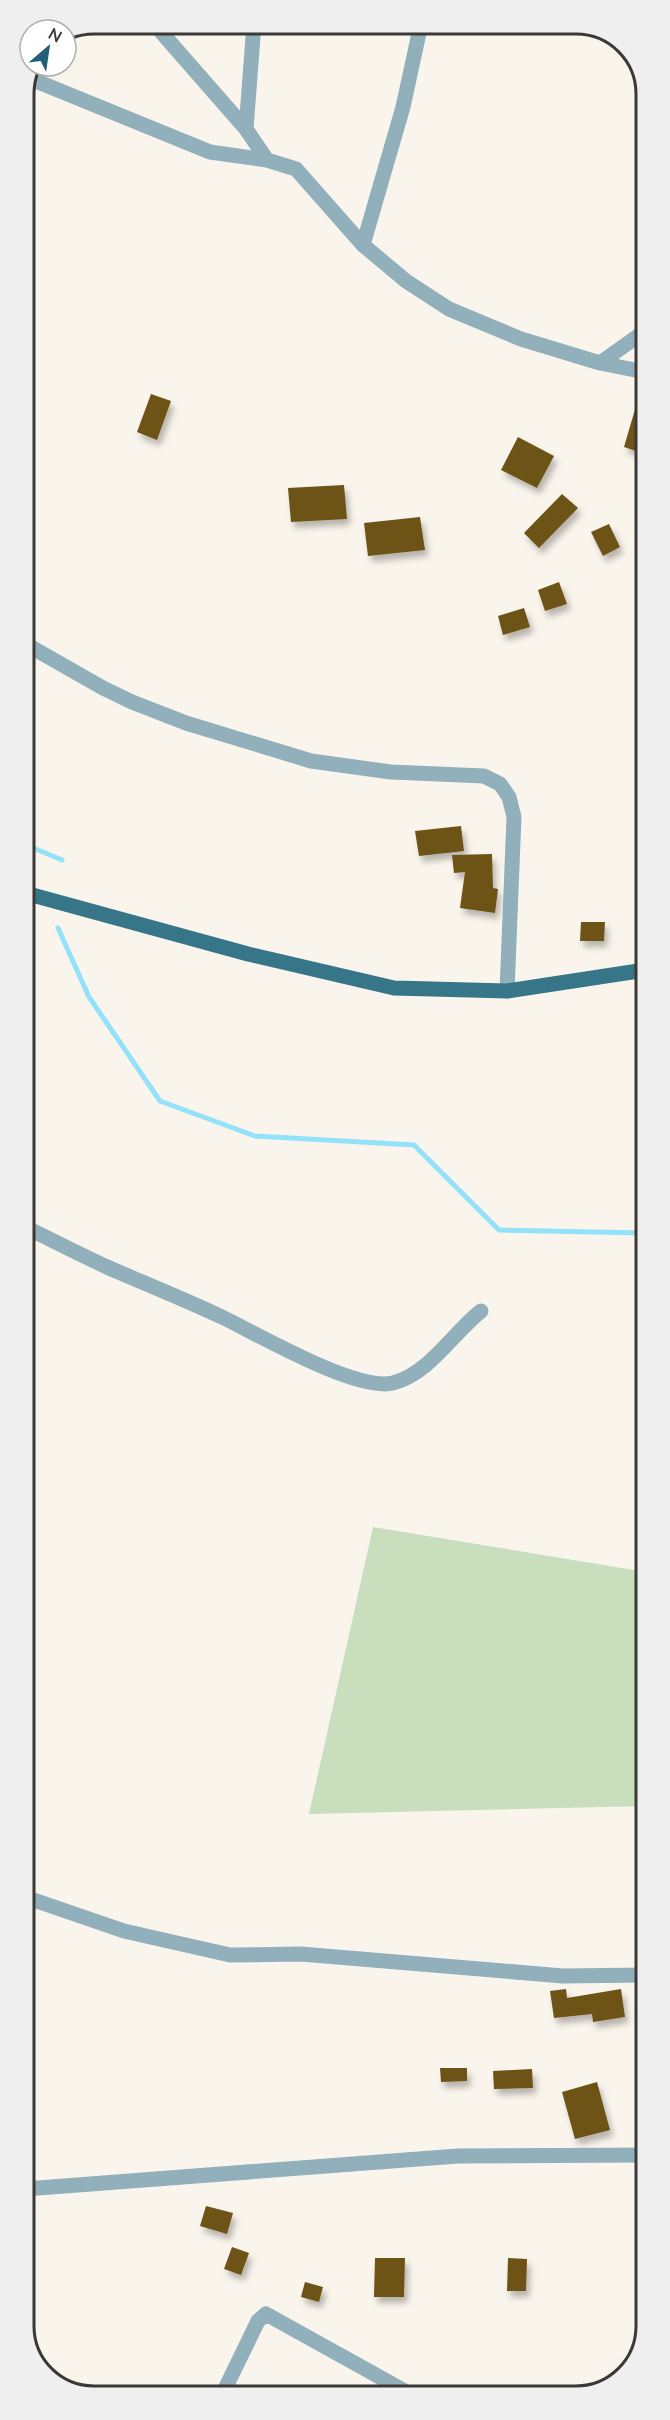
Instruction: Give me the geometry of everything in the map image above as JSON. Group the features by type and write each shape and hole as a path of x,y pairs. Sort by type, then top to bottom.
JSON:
{"main road":[{"path":"34,896 248,954 394,988 507,992 636,971"}],"street":[{"path":"163,34 246,129 267,160"},
{"path":"246,129 253,34"},
{"path":"363,245 403,107 419,35"},
{"path":"36,81 210,152 267,160 296,169 363,245 406,281 449,309 520,339 600,363 636,370"},
{"path":"600,363 636,337"},
{"path":"34,649 132,702 186,723 311,761 391,772 484,776 500,784 509,797 514,817 507,992"},
{"path":"34,1231 105,1266 225,1318 286,1351 372,1383 393,1383 428,1365 458,1331 481,1311"},
{"path":"34,1900 124,1931 230,1955 300,1954 563,1976 636,1975"},
{"path":"34,2188 458,2156 636,2155"},
{"path":"227,2385 258,2321 266,2314 395,2386"}],"green space":[{"path":"373,1527 636,1570 636,1806 309,1814"}],"building":[{"path":"151,394 171,401 157,440 137,432"},
{"path":"636,406 636,451 624,447"},
{"path":"518,437 554,456 537,488 501,470"},
{"path":"344,485 347,519 291,522 288,488"},
{"path":"562,494 578,508 539,548 524,533"},
{"path":"420,517 425,550 368,556 364,523"},
{"path":"609,524 620,547 603,556 591,532"},
{"path":"559,582 567,604 545,611 538,590"},
{"path":"524,608 530,627 503,635 498,616"},
{"path":"461,826 464,851 419,856 415,831"},
{"path":"492,854 493,888 498,889 495,913 460,908 465,872 454,873 452,855"},
{"path":"581,922 605,922 604,941 580,941"},
{"path":"566,1989 567,1998 621,1989 625,2017 593,2022 592,2014 554,2018 550,1991"},
{"path":"440,2068 467,2068 467,2081 441,2082"},
{"path":"532,2069 533,2088 494,2089 493,2071"},
{"path":"597,2082 610,2130 575,2139 562,2092"},
{"path":"206,2206 233,2213 227,2234 200,2226"},
{"path":"232,2247 249,2253 241,2275 224,2269"},
{"path":"375,2258 405,2258 404,2297 374,2297"},
{"path":"508,2258 527,2259 526,2291 507,2291"},
{"path":"305,2282 323,2287 319,2302 301,2297"}],"waterway":[{"path":"34,848 62,860"},
{"path":"58,928 89,997 160,1101 255,1136 414,1145 499,1230 636,1233"}]}
